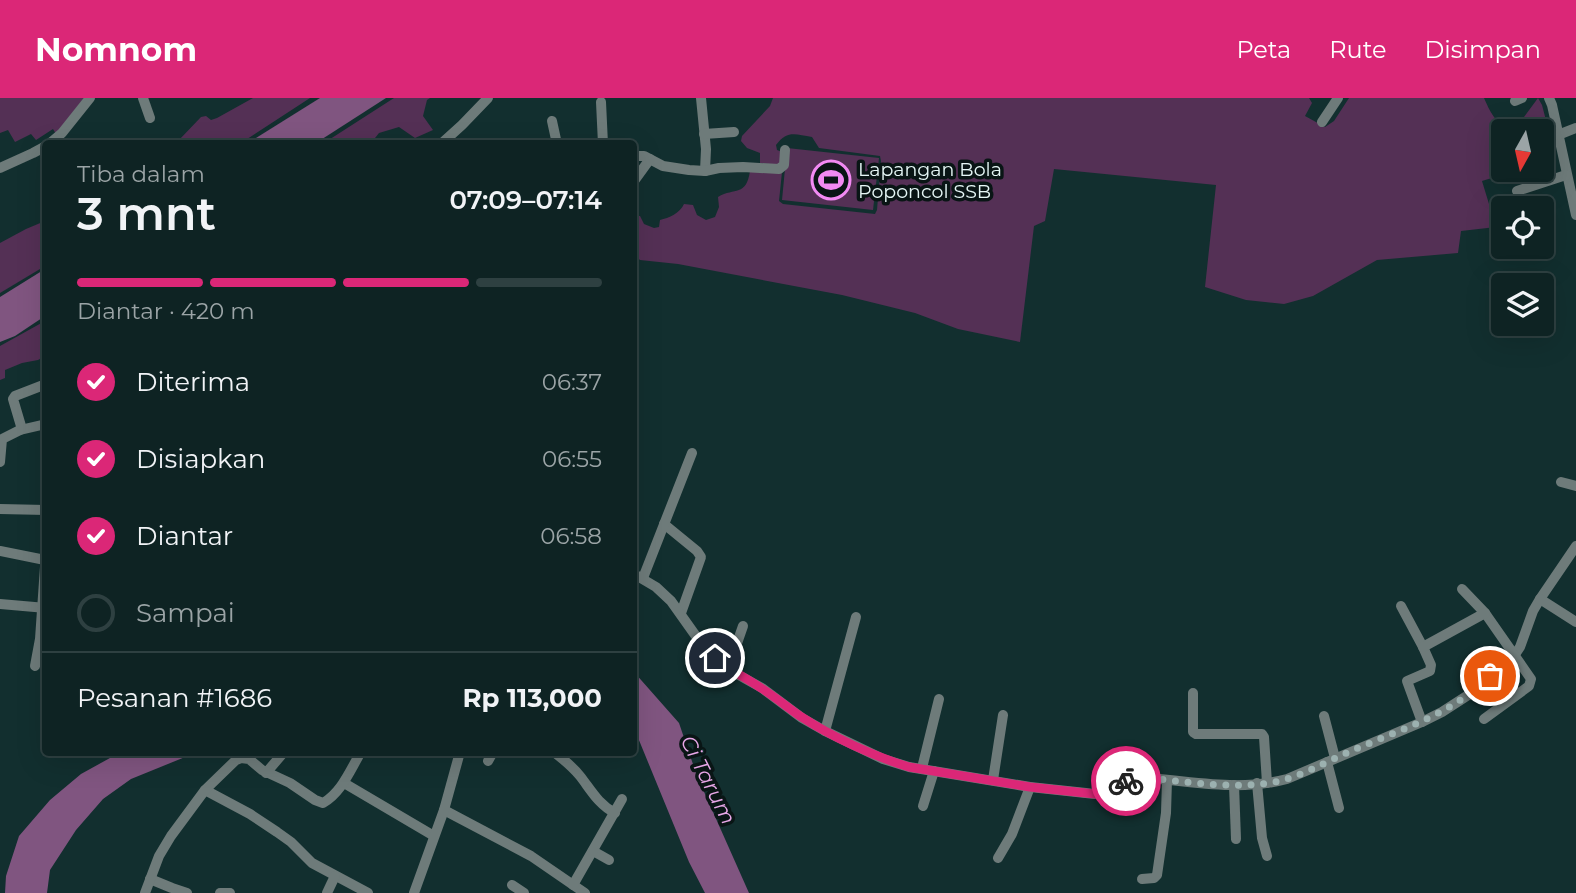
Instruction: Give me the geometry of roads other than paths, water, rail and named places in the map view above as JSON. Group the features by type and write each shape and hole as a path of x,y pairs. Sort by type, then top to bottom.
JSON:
{"street":[{"path":"53,140 90,98"},
{"path":"144,98 150,117"},
{"path":"446,140 488,98"},
{"path":"701,98 705,171"},
{"path":"1322,121 1338,98"},
{"path":"1549,98 1576,215"},
{"path":"601,102 603,140"},
{"path":"552,121 556,140"},
{"path":"1558,135 1576,128"},
{"path":"704,135 734,132"},
{"path":"0,168 42,148"},
{"path":"637,156 644,156 663,166 705,171 743,167 779,169 783,165 785,150"},
{"path":"637,177 650,159"},
{"path":"1517,191 1566,176"},
{"path":"20,430 13,399 42,386"},
{"path":"0,462 1,439 20,430 42,425"},
{"path":"692,453 664,524 638,576 656,587 681,613 698,639 715,658 802,718 883,759 909,767 1030,787 1101,794 1140,777 1234,785 1287,779 1422,722 1476,690 1514,656 1533,611 1576,546"},
{"path":"1560,482 1576,486"},
{"path":"0,509 42,510"},
{"path":"664,524 701,556 681,613"},
{"path":"0,551 42,559"},
{"path":"1462,589 1485,613 1530,676 1529,686 1484,719"},
{"path":"1540,599 1576,622"},
{"path":"0,604 42,608"},
{"path":"1401,606 1432,668 1409,679 1407,683 1422,722"},
{"path":"1423,647 1485,613"},
{"path":"825,731 856,617"},
{"path":"35,666 42,618"},
{"path":"728,669 743,626"},
{"path":"1193,693 1193,728 1196,734 1262,734 1264,737 1262,838 1267,856"},
{"path":"922,768 939,699"},
{"path":"993,780 1003,715"},
{"path":"1324,716 1339,808"},
{"path":"266,773 281,756"},
{"path":"145,893 159,856 171,836 205,790 236,760 249,759 266,773 290,783 323,803 344,783 359,756"},
{"path":"414,893 444,810 459,756"},
{"path":"558,756 578,774 598,801 615,813"},
{"path":"923,806 934,771"},
{"path":"1142,879 1154,878 1157,875 1166,813 1167,779"},
{"path":"344,783 434,836"},
{"path":"1234,785 1236,839"},
{"path":"998,858 1012,834 1030,787"},
{"path":"205,790 277,832 312,863 368,893"},
{"path":"573,885 622,799"},
{"path":"444,810 531,856 585,893"},
{"path":"593,851 609,860"},
{"path":"327,893 335,876"},
{"path":"150,878 187,893"},
{"path":"512,886 524,893"},
{"path":"220,893 230,893"}],"place":[{"name":"Lapangan Bola Poponcol SSB","path":"831,180"}],"water label":[{"name":"Ci Tarum","path":"708,780"}]}
